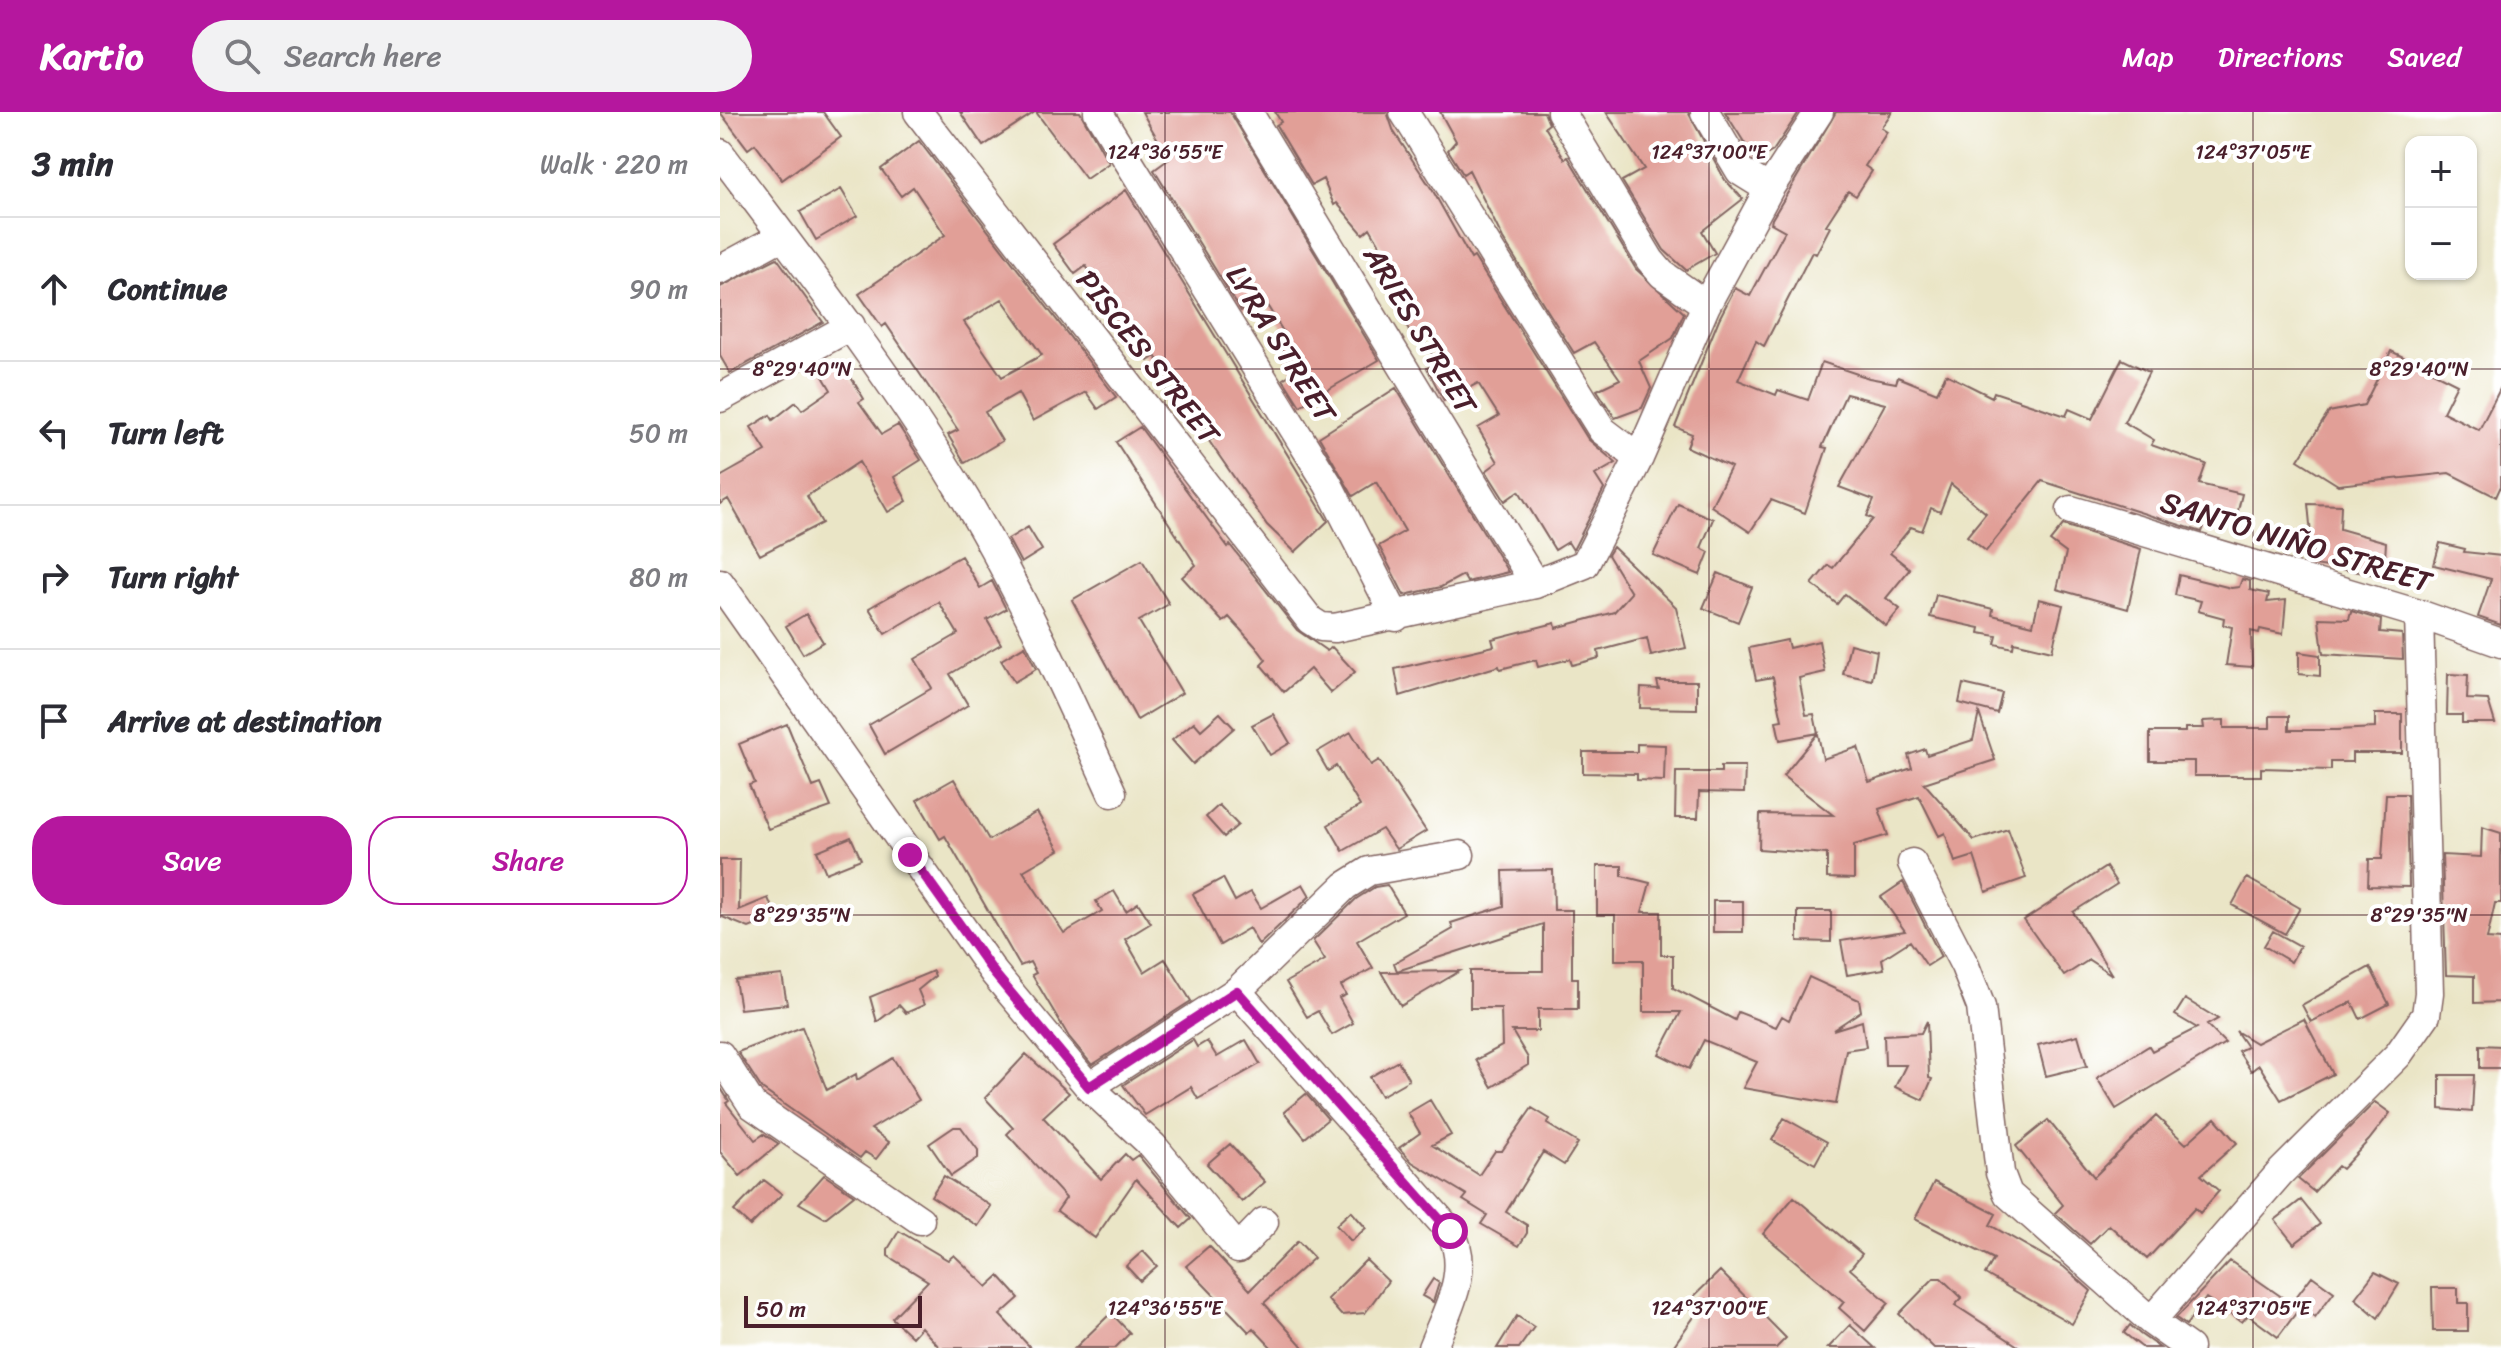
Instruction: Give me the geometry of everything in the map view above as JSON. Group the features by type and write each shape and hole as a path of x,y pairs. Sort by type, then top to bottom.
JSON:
{"street":[{"name":"PISCES STREET","path":"918,112 1310,620 1321,627 1335,628 1396,617"},
{"name":"LYRA STREET","path":"1098,112 1328,484 1396,617"},
{"name":"ARIES STREET","path":"1248,112 1535,584"},
{"path":"1404,112 1602,430 1639,458"},
{"path":"1561,112 1650,260 1662,274 1706,305"},
{"path":"1705,112 1740,171 1769,189"},
{"path":"1396,617 1535,584 1585,564 1639,458 1706,305 1769,189 1819,112"},
{"path":"720,153 851,326 965,499 1028,613 1112,793"},
{"path":"720,270 782,236"},
{"path":"720,398 851,326"},
{"name":"SANTO NIÑO STREET","path":"2071,510 2419,614 2501,643"},
{"path":"725,600 994,973 1089,1087 1153,1146 1238,1249 1264,1222"},
{"path":"2151,1321 2280,1173 2398,1055 2426,1015 2429,993 2419,614"},
{"path":"1089,1087 1237,991 1345,886 1369,871 1460,855"},
{"path":"1912,863 1965,966 1981,1007 2000,1173 2008,1194 2151,1321 2189,1348"},
{"path":"1237,991 1450,1231 1458,1244 1460,1257 1456,1287 1432,1348"},
{"path":"720,1055 752,1105 920,1220"}],"building":[{"path":"720,112 823,112 841,137 782,180 755,144 748,149"},
{"path":"960,112 1035,112 983,146"},
{"path":"1036,112 1080,112 1109,163 1086,179"},
{"path":"1142,112 1230,112 1379,360 1300,406 1283,379 1294,372 1275,337 1284,333 1262,297 1241,311 1154,170 1169,159"},
{"path":"1275,112 1387,112 1394,132 1433,191 1471,259 1474,257 1588,439 1616,463 1595,475 1604,489 1573,550 1568,542 1555,550 1519,491 1505,501 1486,471 1498,462 1478,428 1499,416 1478,383 1444,401 1427,368 1437,362 1420,335 1413,339 1396,305 1408,300 1394,269 1370,228 1363,234 1337,203 1334,205 1323,179 1312,185 1276,125 1281,122"},
{"path":"1440,112 1544,112 1549,124 1545,127 1565,159 1568,157 1636,269 1684,313 1673,338 1639,361 1651,388 1642,408 1615,418 1597,390 1620,379 1594,342 1574,353 1503,239 1469,170 1463,174 1448,150 1456,141"},
{"path":"1606,112 1688,112 1725,180 1743,199 1702,231 1715,253 1686,270 1664,250 1622,181 1644,169"},
{"path":"1725,112 1799,112 1773,151 1756,161"},
{"path":"1836,112 1892,112 1881,128 1887,132 1865,166 1872,171 1856,196 1848,191 1826,225 1830,227 1816,254 1812,252 1764,346 1756,341 1738,380 1776,395 1778,390 1808,400 1822,362 1869,378 1896,383 1898,377 1937,393 1946,374 1992,397 1994,392 2066,416 2069,409 2092,419 2122,359 2149,372 2124,422 2154,440 2151,445 2206,464 2199,484 2242,494 2234,527 2206,521 2202,532 2042,481 1986,551 1967,536 1986,513 1951,484 1940,512 1931,508 1922,531 1911,527 1890,553 1910,569 1886,598 1900,609 1886,626 1845,594 1837,604 1812,584 1828,565 1833,568 1873,519 1867,516 1874,500 1839,487 1885,404 1846,394 1822,447 1827,448 1805,513 1771,500 1750,532 1711,506 1731,467 1687,447 1692,434 1675,427 1719,319 1735,288 1750,296 1785,231 1771,223 1772,219"},
{"path":"919,141 1116,397 1098,409 1086,392 1033,421 1018,393 985,412 1002,441 965,463 948,435 958,430 886,324 882,327 859,294 945,235 913,187 901,196 881,169","holes":["1002,299 1042,355 1002,377 964,322"]},
{"path":"841,189 857,216 816,240 800,212"},
{"path":"1126,190 1328,521 1295,552 1267,525 1209,441 1213,438 1155,356 1148,361 1104,307 1110,301 1086,266 1075,274 1053,244"},
{"path":"777,258 823,322 730,373 720,356 720,287"},
{"path":"2391,351 2457,384 2443,412 2479,430 2501,387 2501,486 2496,497 2449,473 2338,485 2298,460 2329,412 2364,405"},
{"path":"841,361 864,399 859,402 882,434 898,425 921,460 894,477 907,501 888,512 859,462 807,496 822,523 760,555 728,499 720,504 720,477 766,451 751,427 770,415 773,420 796,402 802,410 831,390 821,373"},
{"path":"1396,388 1508,572 1467,582 1463,575 1441,587 1404,595 1379,546 1405,531 1376,482 1353,496 1319,437"},
{"path":"1140,427 1228,547 1230,545 1297,630 1327,651 1332,647 1355,672 1331,693 1310,669 1284,692 1261,665 1266,660 1257,648 1229,617 1223,622 1182,577 1196,565 1116,442"},
{"path":"1678,504 1713,519 1701,548 1709,552 1700,575 1653,555"},
{"path":"2308,504 2341,505 2340,529 2386,542 2384,576 2314,565"},
{"path":"2063,525 2141,549 2128,609 2057,589 2066,553 2050,541"},
{"path":"1028,527 1042,550 1021,563 1008,539"},
{"path":"2440,543 2465,549 2464,552 2501,556 2501,625 2478,617 2491,579 2434,565"},
{"path":"1613,547 1676,607 1686,648 1651,656 1647,638 1598,651 1599,658 1572,665 1570,659 1538,667 1536,660 1500,669 1499,666 1400,696 1395,669 1494,646 1492,639 1555,623 1556,628 1614,612 1631,593 1608,555"},
{"path":"961,556 980,588 992,581 1006,609 987,620 1001,644 950,674 968,705 885,754 869,725 932,688 915,659 958,634 939,602 885,634 869,608"},
{"path":"1142,560 1169,604 1139,621 1182,693 1137,720 1072,600"},
{"path":"1718,573 1752,587 1738,622 1703,608"},
{"path":"2179,575 2231,588 2239,587 2242,579 2250,581 2250,590 2269,594 2267,602 2286,600 2283,634 2260,629 2259,633 2251,631 2252,667 2226,665 2232,627 2223,625 2224,618 2198,611 2201,601 2175,595"},
{"path":"1936,595 1993,609 1992,615 2033,625 2039,599 2063,605 2052,651 2014,642 2013,648 1995,644 1997,636 1979,633 1980,628 1930,617"},
{"path":"2351,611 2381,620 2380,632 2402,634 2403,659 2323,654 2319,618 2349,619"},
{"path":"806,614 823,642 803,654 786,626"},
{"path":"1787,640 1789,648 1819,641 1825,672 1799,678 1806,715 1814,714 1818,733 1780,740 1776,721 1782,720 1773,677 1756,680 1749,648"},
{"path":"1850,644 1877,651 1872,680 1843,674"},
{"path":"1025,646 1036,669 1014,682 1001,660"},
{"path":"2299,652 2320,655 2320,676 2299,674"},
{"path":"2448,674 2468,675 2467,699 2488,700 2495,723 2462,723 2462,715 2447,715"},
{"path":"1657,681 1697,681 1697,709 1640,708 1641,688 1659,689"},
{"path":"1963,684 2002,693 1997,713 1959,703"},
{"path":"1220,713 1234,728 1193,764 1172,740 1194,722 1201,730"},
{"path":"1979,713 1995,760 1924,783 1974,840 2008,829 2026,878 1986,892 1974,856 1955,862 1945,833 1939,836 1919,796 1879,809 1888,835 1854,845 1854,879 1827,878 1827,854 1759,849 1760,814 1833,815 1783,776 1818,733 1823,759 1858,747 1869,782 1912,768 1908,755 1925,749 1927,755 1973,740"},
{"path":"1273,714 1290,743 1270,755 1252,725"},
{"path":"2375,714 2402,714 2402,753 2352,753 2352,762 2331,762 2331,770 2261,768 2261,776 2194,776 2194,761 2150,761 2150,732 2185,732 2185,728 2204,728 2203,721 2224,720 2224,728 2270,728 2270,716 2289,716 2289,730 2375,728"},
{"path":"787,724 813,787 821,784 831,807 768,829 749,785 755,783 739,744"},
{"path":"1351,732 1371,765 1379,760 1426,831 1396,849 1382,829 1343,851 1328,825 1360,806 1336,766 1328,771 1317,752"},
{"path":"1637,744 1665,745 1664,781 1637,780 1637,774 1583,773 1583,752 1637,752"},
{"path":"1721,766 1745,766 1744,793 1699,792 1698,818 1675,818 1676,772 1721,772"},
{"path":"954,779 989,840 1037,812 1059,850 1023,871 1064,933 1102,911 1096,901 1114,891 1126,911 1138,903 1151,923 1125,939 1144,972 1165,959 1191,1001 1092,1065 1069,1037 1032,975 1036,973 1030,962 1020,966 945,836 940,839 917,800"},
{"path":"2386,794 2407,794 2409,887 2368,886 2369,859 2382,859"},
{"path":"1219,805 1238,825 1224,837 1206,817"},
{"path":"2482,827 2501,833 2501,903 2495,903 2487,939 2501,940 2501,1002 2474,1003 2474,976 2446,975 2442,855 2481,857"},
{"path":"851,837 861,859 826,873 817,851"},
{"path":"720,860 740,860 739,910 768,898 776,917 749,928 720,916"},
{"path":"1597,866 1622,866 1622,876 1650,883 1642,912 1661,912 1661,955 1673,955 1673,988 1735,1020 1738,1012 1776,1027 1782,1016 1789,1020 1809,977 1859,1000 1861,1011 1833,1030 1862,1021 1866,1047 1846,1050 1836,1104 1743,1088 1757,1062 1704,1040 1689,1069 1659,1054 1681,1012 1643,1012 1643,960 1615,960 1615,915 1597,915"},
{"path":"2106,867 2117,884 2073,912 2112,975 2089,960 2064,976 2024,920"},
{"path":"1553,870 1554,910 1572,910 1572,978 1578,978 1578,1009 1538,1009 1538,1031 1512,1031 1528,1058 1528,1065 1492,1087 1476,1060 1502,1046 1501,1008 1470,1008 1470,971 1543,971 1543,924 1397,971 1394,963 1453,929 1451,923 1504,906 1503,871"},
{"path":"1223,878 1235,901 1251,892 1261,908 1303,884 1310,896 1259,945 1249,928 1220,945 1193,894"},
{"path":"2247,878 2300,908 2285,934 2232,905"},
{"path":"1903,882 1941,957 1927,966 1910,941 1882,959 1884,969 1847,975 1841,941 1905,931 1881,897"},
{"path":"1387,885 1404,913 1357,941 1373,968 1341,986 1346,995 1339,998 1353,1023 1332,1035 1318,1011 1307,1017 1286,982 1325,960 1313,941 1356,899 1375,887"},
{"path":"1713,901 1743,901 1743,932 1713,932"},
{"path":"1798,911 1831,911 1831,942 1798,941"},
{"path":"2273,931 2300,946 2291,962 2264,946"},
{"path":"2370,967 2389,1004 2360,1019 2352,1002 2311,1022 2302,1005"},
{"path":"933,971 935,976 918,990 924,1005 906,1013 899,1005 877,1022 870,997"},
{"path":"1460,971 1401,1006 1381,972"},
{"path":"782,975 787,1004 740,1009 735,980"},
{"path":"2185,999 2218,1019 2207,1025 2225,1043 2116,1109 2097,1078 2149,1046 2152,1051 2197,1028 2175,1015"},
{"path":"2304,1019 2333,1074 2281,1100 2259,1065 2251,1071 2238,1051 2247,1047 2236,1031 2256,1043"},
{"path":"1927,1021 1929,1078 1932,1079 1923,1100 1895,1087 1906,1065 1885,1065 1884,1035 1921,1033"},
{"path":"802,1027 827,1090 856,1074 857,1080 893,1058 919,1100 871,1129 889,1142 876,1159 865,1152 860,1158 762,1089 738,1052"},
{"path":"2078,1035 2087,1066 2046,1076 2038,1045"},
{"path":"1193,1040 1197,1047 1207,1041 1217,1057 1246,1040 1260,1064 1198,1099 1191,1087 1145,1115 1123,1085"},
{"path":"2480,1045 2501,1046 2501,1068 2480,1068"},
{"path":"1026,1054 1069,1093 1043,1117 1101,1179 1125,1154 1131,1160 1138,1155 1191,1219 1181,1228 1136,1179 1095,1238 1057,1211 1066,1198 1007,1134 1013,1128 985,1098"},
{"path":"1398,1061 1409,1080 1381,1096 1370,1077"},
{"path":"2440,1075 2474,1075 2472,1112 2440,1109"},
{"path":"720,1087 729,1101 726,1103 755,1140 764,1134 779,1144 740,1176 720,1152"},
{"path":"1306,1094 1328,1119 1305,1138 1284,1112"},
{"path":"1430,1100 1451,1135 1432,1145 1479,1175 1495,1151 1502,1151 1532,1108 1550,1119 1547,1124 1578,1143 1564,1165 1543,1152 1506,1212 1527,1225 1527,1233 1519,1246 1481,1224 1487,1215 1463,1200 1467,1195 1412,1162 1399,1148 1420,1133 1408,1113"},
{"path":"2375,1102 2390,1113 2342,1169 2338,1166 2314,1192 2298,1179"},
{"path":"2156,1116 2186,1144 2215,1118 2237,1143 2201,1175 2219,1191 2200,1213 2195,1208 2147,1259 2109,1225 2090,1244 2055,1213 2063,1205 2016,1146 2048,1120 2094,1177"},
{"path":"1784,1118 1827,1142 1815,1164 1772,1140"},
{"path":"954,1127 961,1127 978,1150 978,1158 951,1176 929,1144"},
{"path":"1230,1144 1265,1182 1242,1202 1207,1164"},
{"path":"824,1175 854,1195 825,1218 799,1203"},
{"path":"944,1176 991,1206 978,1226 931,1196"},
{"path":"764,1180 782,1194 750,1226 734,1211"},
{"path":"1934,1182 1996,1214 1990,1225 2064,1267 2091,1291 2072,1324 1985,1274 1994,1259 1915,1219"},
{"path":"1794,1197 1862,1254 1850,1269 1889,1303 1865,1331 1839,1308 1844,1302 1763,1234"},
{"path":"2301,1200 2320,1224 2294,1244 2275,1220"},
{"path":"1351,1211 1366,1228 1351,1241 1336,1225"},
{"path":"899,1231 948,1260 954,1255 987,1287 999,1276 1019,1298 1000,1315 1031,1348 940,1348 921,1327 912,1337 892,1318 928,1281 888,1256 888,1249"},
{"path":"1298,1241 1314,1258 1264,1303 1304,1348 1272,1348 1253,1328 1249,1332 1186,1266 1209,1246 1250,1290"},
{"path":"1143,1251 1157,1266 1140,1281 1126,1266"},
{"path":"1366,1260 1388,1281 1365,1313 1341,1315 1327,1299"},
{"path":"2230,1261 2299,1309 2278,1337 2248,1315 2242,1322 2206,1298 2186,1325 2176,1318"},
{"path":"1720,1271 1786,1338 1776,1348 1672,1348 1696,1314 1686,1304"},
{"path":"2375,1272 2399,1284 2378,1318 2355,1298"},
{"path":"2312,1276 2334,1292 2315,1317 2293,1301"},
{"path":"1934,1278 1941,1278 1962,1298 1955,1305 2021,1348 1934,1348 1899,1314"},
{"path":"1433,1279 1439,1283 1433,1302 1422,1296"},
{"path":"2432,1288 2458,1288 2458,1303 2468,1303 2468,1331 2433,1331"},
{"path":"1111,1313 1130,1333 1115,1348 1075,1348"},
{"path":"1517,1316 1534,1327 1519,1348 1497,1348"},
{"path":"1850,1325 1875,1348 1828,1348"},
{"path":"2130,1325 2160,1348 2143,1348 2124,1333"}],"route":[{"path":"910,855 994,973 1089,1087 1237,991 1450,1231"}]}
